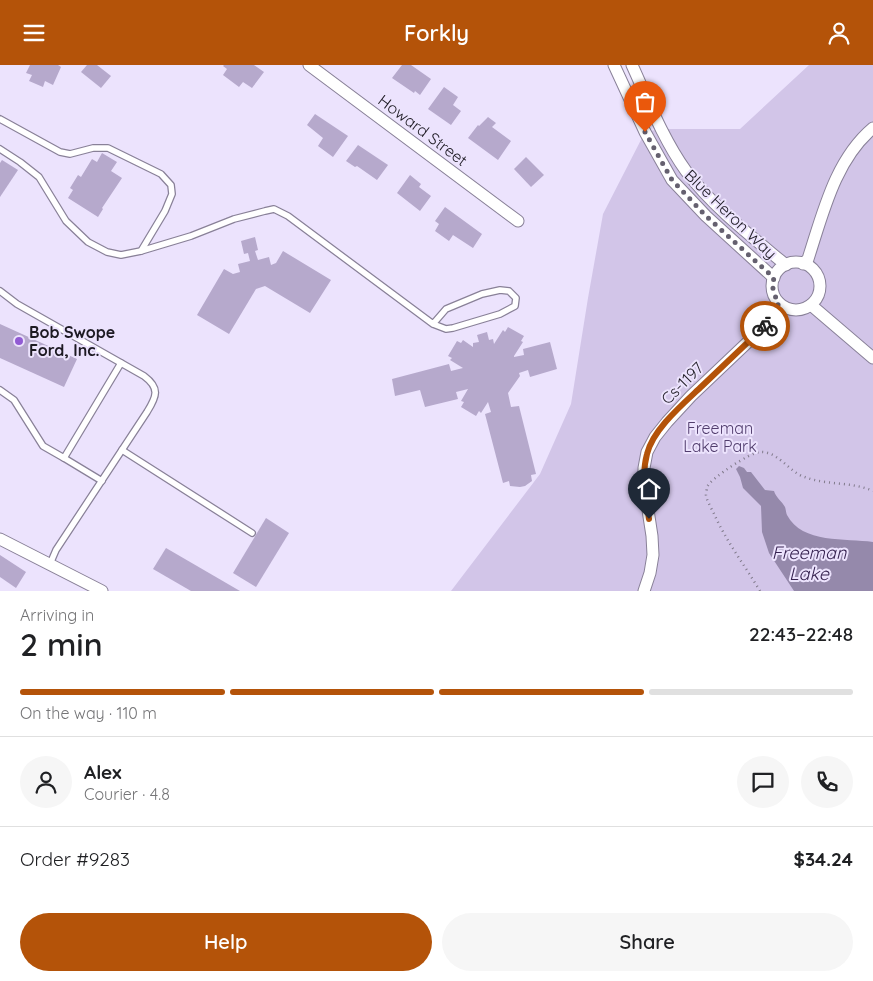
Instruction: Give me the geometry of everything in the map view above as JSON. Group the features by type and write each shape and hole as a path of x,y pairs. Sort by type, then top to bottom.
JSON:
{"street":[{"name":"Howard Street","path":"309,65 518,221"},
{"name":"Blue Heron Way","path":"614,65 645,132 672,180 706,216 774,278"},
{"name":"Blue Heron Way","path":"632,65 661,129 685,169 706,195 786,265"},
{"path":"803,264 808,259 843,164 853,149 873,128"},
{"path":"803,264 814,270 819,279 818,297 811,305 804,309 786,308 779,303 774,295 772,287 774,278 779,269 786,265 803,264"},
{"name":"Cs-1197","path":"644,591 653,555 644,484 647,452 666,422 769,322 779,303"},
{"path":"811,305 873,358"},
{"path":"0,539 102,591"}],"lane":[{"path":"0,119 60,152 70,154 93,148 108,148 161,175 171,185 172,195 165,211 141,251"},
{"path":"0,149 39,177 66,221 88,242 107,252 121,255 141,251 191,236 234,219 274,209 288,216 433,324 446,329 453,329 500,314 515,305 516,298 508,291 500,290 482,294 446,309 433,324"},
{"path":"0,291 17,303 152,382 156,390 154,400 148,412 56,550 50,564"},
{"path":"64,458 121,363"},
{"path":"0,389 14,400 43,446 102,481"},
{"path":"122,450 252,533"}],"path":[{"path":"760,591 724,535 706,493 707,486 712,481 753,453 761,451 772,454 800,475 811,479 866,488 873,491"}],"green space":[{"name":"Freeman Lake Park","path":"809,65 873,65 873,591 451,591 540,474 571,404 603,214 645,132 661,129 740,129"}],"water":[{"name":"Freeman Lake","path":"739,466 747,472 751,472 765,490 774,491 785,507 787,515 803,531 826,538 873,542 873,591 794,591 769,553 762,532 761,506 743,488 736,469"}],"building":[{"path":"30,65 58,65 61,67 53,85 45,81 43,87 29,81 32,75 26,73"},
{"path":"87,65 97,65 111,76 101,88 81,72"},
{"path":"224,65 254,65 264,72 252,88 243,82 239,87 223,75 227,69"},
{"path":"402,65 411,65 431,79 420,95 392,78"},
{"path":"444,87 458,97 453,105 461,111 451,125 428,109"},
{"path":"315,114 348,136 333,157 318,146 323,138 307,125"},
{"path":"488,117 496,123 492,127 511,141 498,160 468,138 478,125"},
{"path":"358,145 388,165 377,180 346,161"},
{"path":"102,153 117,162 111,171 122,178 98,217 68,198 73,190 70,188 78,175 81,177 92,159 97,162"},
{"path":"526,157 544,175 531,187 514,169"},
{"path":"2,160 18,170 0,197 0,163"},
{"path":"410,175 421,184 419,187 431,196 420,211 397,193"},
{"path":"445,207 482,234 473,248 453,235 449,241 435,231 439,224 435,221"},
{"path":"255,237 258,250 255,251 258,260 269,257 271,265 276,263 283,251 331,280 310,313 265,286 256,289 229,334 197,315 224,269 233,274 240,272 238,264 250,261 248,253 244,254 241,241"},
{"name":"Bob Swope Ford, Inc.","path":"0,324 77,359 64,387 0,358"},
{"path":"508,327 524,336 521,341 523,342 514,357 524,355 523,349 550,342 557,369 530,377 528,370 519,373 520,376 508,393 511,407 519,406 536,474 531,475 532,481 520,487 510,486 509,481 503,483 485,414 491,412 488,402 481,413 479,411 476,416 461,407 464,402 461,401 468,389 456,392 458,399 425,407 420,390 395,396 392,379 449,364 451,371 463,368 450,360 452,358 448,356 457,341 461,343 463,340 473,347 473,343 479,342 477,335 487,332 489,340 493,339 494,344 503,330 505,332"},
{"path":"266,518 289,533 256,587 233,573"},
{"path":"166,548 240,591 191,591 153,569"},
{"path":"0,555 26,572 16,588 0,577"}],"way so far":[{"path":"645,132 672,180 706,216 774,278 772,287 779,303 765,326"}],"place":[{"name":"Bob Swope Ford, Inc.","path":"19,341"}],"route":[{"path":"649,519 644,484 644,468 647,452 655,437 666,422 691,396 765,326"}]}
